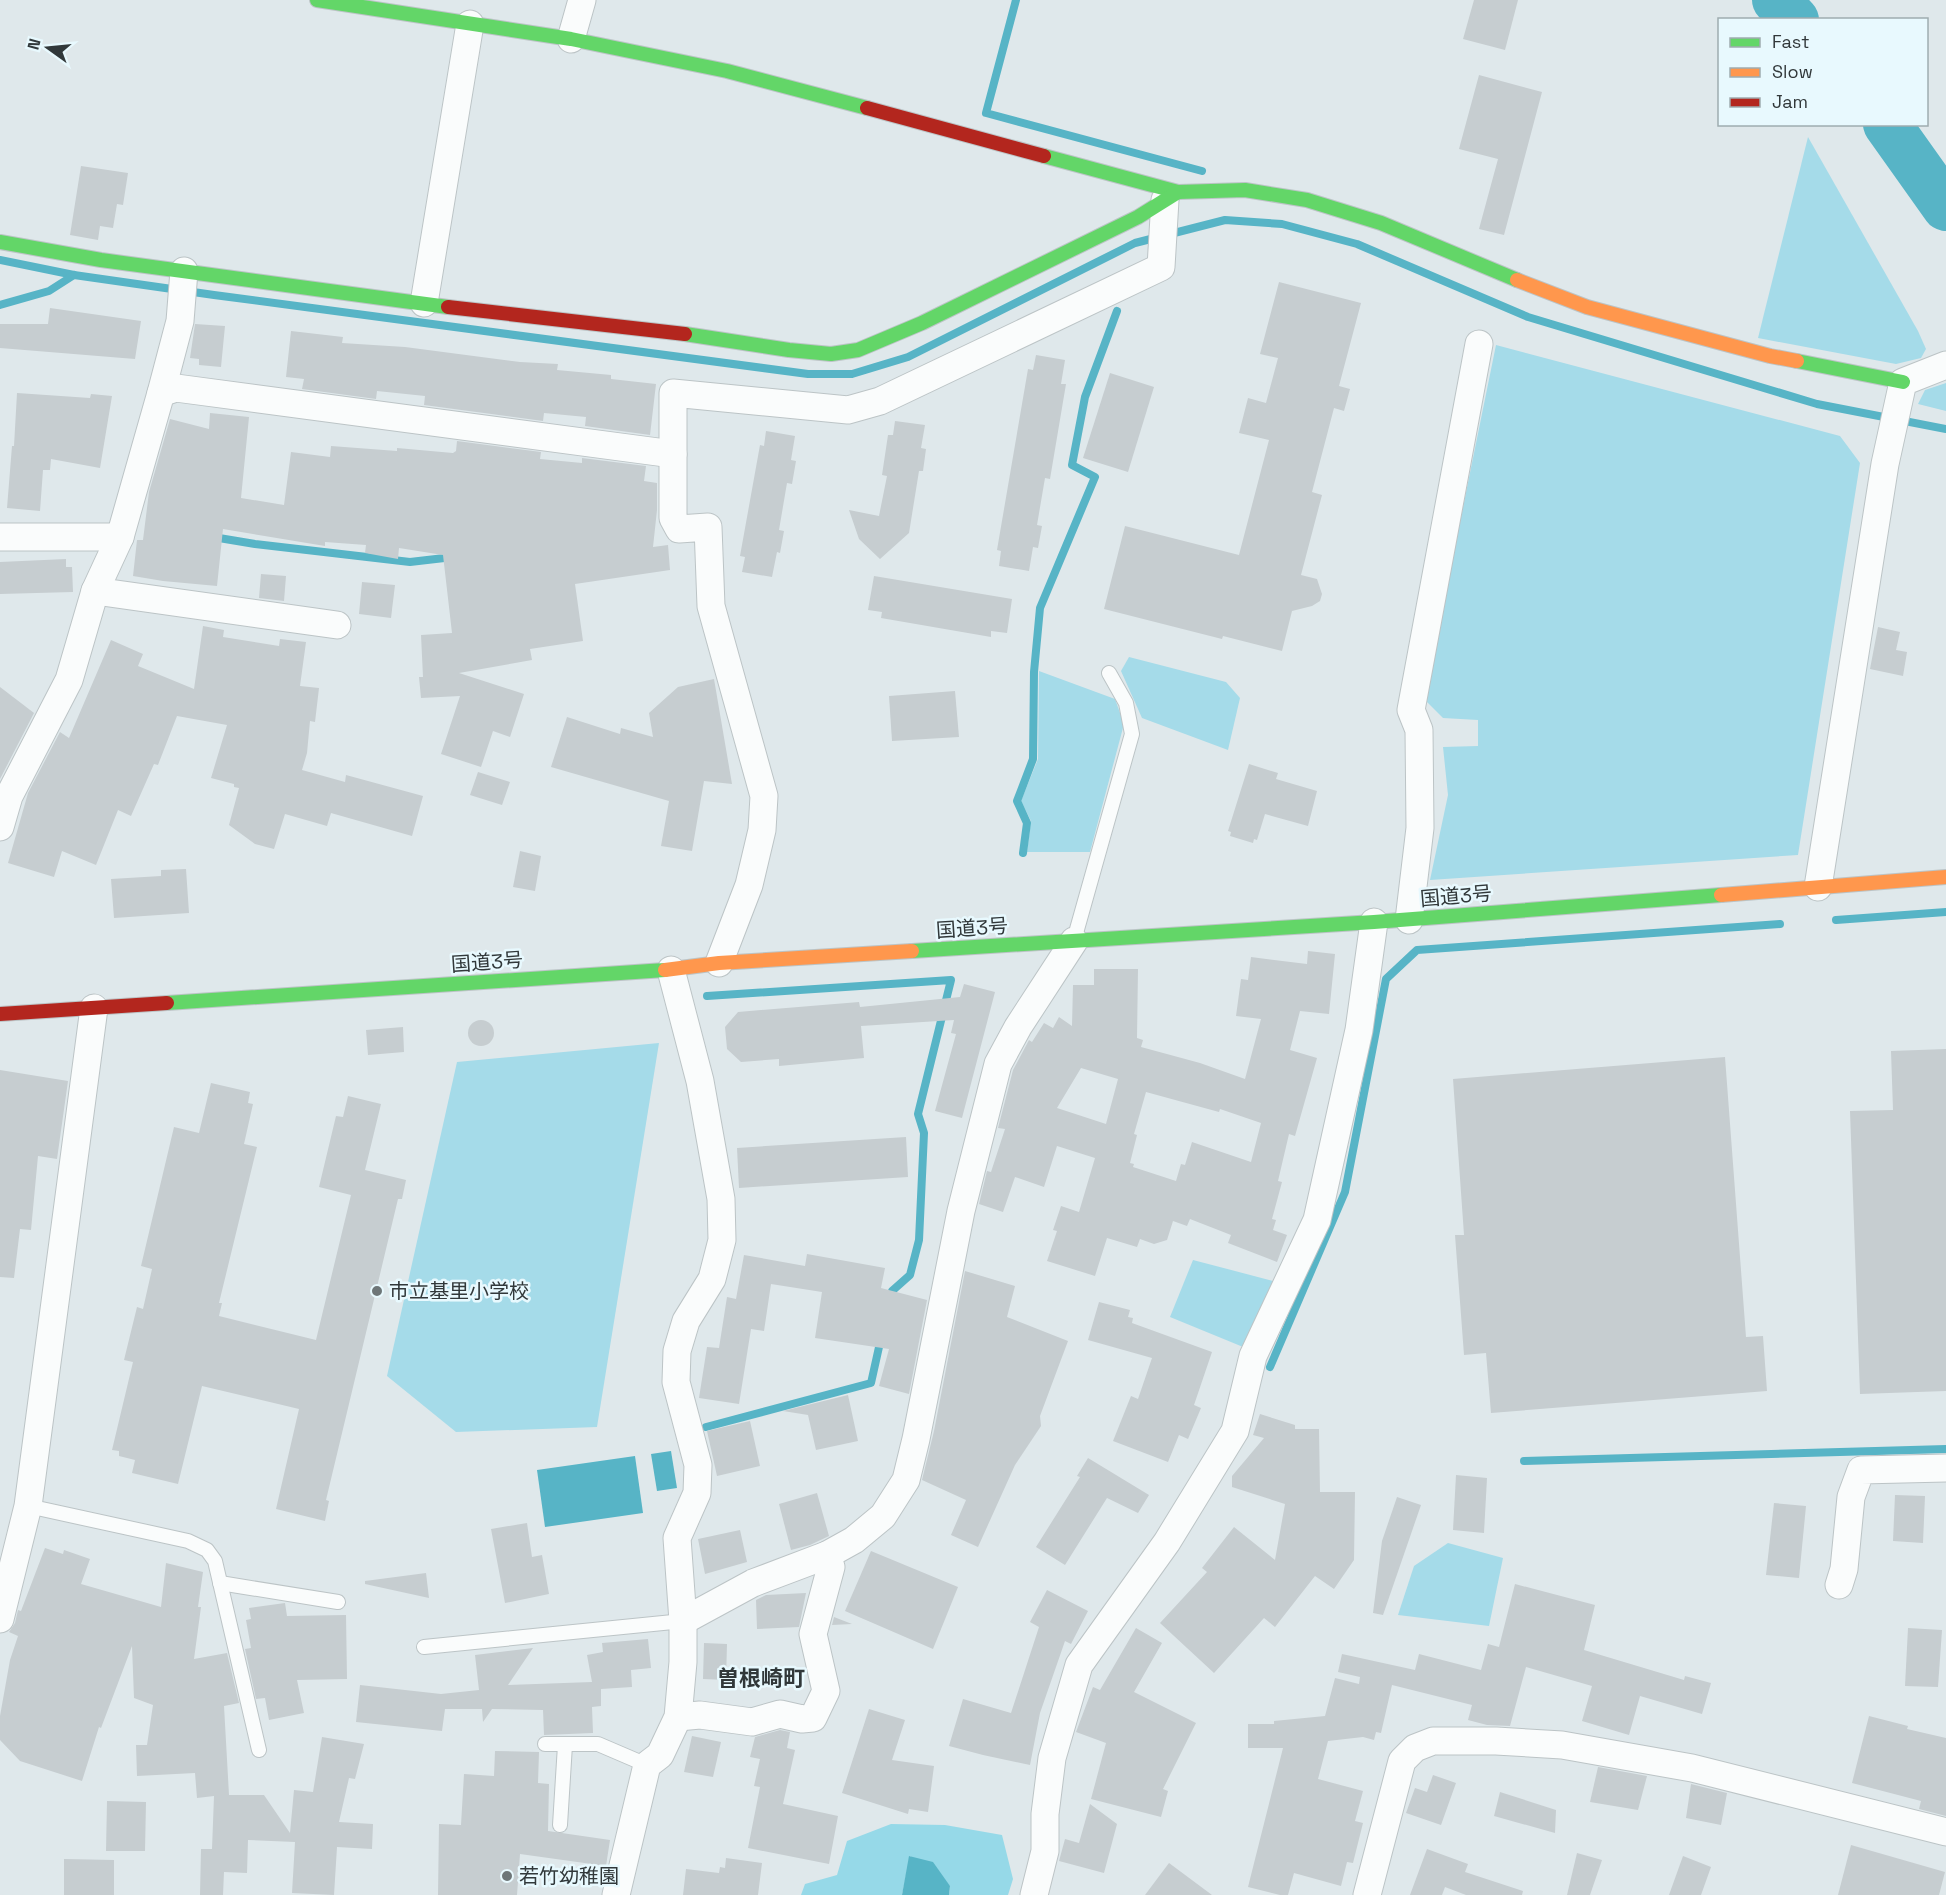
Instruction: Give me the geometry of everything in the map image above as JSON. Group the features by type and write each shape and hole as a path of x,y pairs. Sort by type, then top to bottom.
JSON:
{"main road":[{"path":"317,0 572,39 727,71 1172,196 1245,190 1307,200 1381,223 1549,294 1587,307 1770,356 1903,382"},
{"path":"0,242 101,260 831,354 858,350 922,322 1138,217 1172,196"},
{"name":"国道3号","path":"0,1014 671,970 719,963 1409,920 1946,877"}],"street":[{"path":"572,39 582,0"},
{"path":"424,303 470,24"},
{"path":"719,963 749,885 762,830 764,796 711,606 708,527 679,529 674,518 673,393 848,410 880,401 1161,267 1172,196"},
{"path":"0,827 9,796 69,680 95,591 120,537 180,321 184,271"},
{"path":"1409,920 1420,828 1419,730 1412,710 1479,344"},
{"path":"1818,887 1889,447 1903,382 1946,365"},
{"path":"161,393 176,388 673,454"},
{"path":"0,537 120,537"},
{"path":"95,591 337,626"},
{"path":"1039,1894 1045,1851 1045,1814 1052,1758 1080,1665 1167,1542 1235,1431 1253,1356 1317,1220 1359,1030 1374,922"},
{"path":"683,1621 753,1583 827,1555 854,1540 883,1516 906,1480 961,1211 998,1064 1018,1027 1074,941"},
{"path":"616,1895 647,1765 660,1755 678,1717 683,1662 683,1621 677,1538 697,1493 698,1465 676,1382 677,1351 686,1321 712,1279 723,1240 721,1199 700,1081 671,970"},
{"path":"0,1618 28,1506 94,1008"},
{"path":"1839,1585 1844,1569 1851,1497 1861,1470 1946,1468"},
{"path":"678,1717 700,1715 752,1722 780,1714 802,1719 813,1718 826,1691 813,1634 831,1567 827,1555"},
{"path":"1367,1895 1402,1761 1415,1748 1433,1741 1496,1741 1562,1745 1692,1768 1848,1805 1946,1832"}],"lane":[{"path":"1074,941 1132,734 1126,703 1109,673"},
{"path":"28,1506 188,1541 207,1550 215,1561 259,1750"},
{"path":"220,1583 338,1602"},
{"path":"424,1647 683,1621"},
{"path":"545,1744 565,1746 598,1744 647,1765"},
{"path":"560,1825 565,1746"}],"shaded area":[{"path":"1808,137 1918,331 1926,349 1921,358 1896,364 1758,338"},
{"path":"1496,345 1840,436 1860,463 1798,855 1430,880 1448,795 1443,747 1478,746 1478,720 1443,718 1424,699"},
{"path":"1946,383 1946,411 1918,404 1925,390"},
{"path":"1129,657 1226,682 1240,698 1228,750 1142,718 1121,671"},
{"path":"1039,671 1115,699 1124,724 1090,852 1027,852 1031,821 1021,801 1038,759"},
{"path":"659,1043 597,1427 456,1432 387,1376 457,1062"},
{"path":"1193,1260 1281,1283 1248,1349 1170,1317"},
{"path":"671,1451 677,1488 657,1491 651,1454"},
{"path":"635,1456 643,1513 545,1527 537,1470"},
{"path":"1448,1543 1503,1558 1489,1626 1398,1615 1414,1566"},
{"path":"891,1824 945,1825 1002,1835 1013,1879 1008,1895 949,1895 950,1886 910,1856 902,1895 801,1895 805,1884 837,1875 847,1841"},
{"path":"909,1856 933,1862 950,1886 949,1895 902,1895"}],"building":[{"path":"1474,0 1518,0 1505,50 1463,39"},
{"path":"1479,75 1542,92 1504,235 1479,229 1498,159 1459,149"},
{"path":"81,166 128,173 123,205 117,204 113,228 100,226 98,240 70,235"},
{"path":"1279,282 1361,303 1339,386 1350,389 1344,411 1334,408 1312,492 1322,495 1301,575 1317,579 1322,594 1320,601 1312,606 1292,611 1282,651 1223,636 1222,639 1104,609 1125,526 1239,555 1269,440 1239,433 1248,398 1266,403 1278,358 1260,354"},
{"path":"50,308 141,321 135,359 0,348 0,324 48,324"},
{"path":"195,324 225,326 221,367 199,365 199,359 190,358"},
{"path":"291,331 343,337 342,343 405,347 520,362 558,364 557,370 611,375 611,379 656,384 650,435 585,426 586,417 544,413 543,421 424,405 425,396 377,391 376,399 302,389 304,379 286,377"},
{"path":"1036,355 1065,360 1061,384 1066,384 1050,479 1045,478 1037,525 1042,526 1038,548 1033,547 1029,571 999,566 1001,551 997,550 1028,369 1033,370"},
{"path":"1110,373 1154,387 1128,472 1083,458"},
{"path":"17,393 90,398 91,394 112,396 100,468 51,459 50,470 43,470 40,511 7,508"},
{"path":"210,413 249,417 241,498 284,505 291,452 330,457 331,446 453,453 456,451 457,441 541,452 540,459 582,463 582,458 646,466 644,481 657,483 653,547 668,545 670,570 575,584 583,641 530,649 532,660 459,673 524,694 510,737 493,731 481,767 441,754 460,696 421,698 419,677 423,677 421,635 452,633 443,555 399,548 398,559 365,553 366,545 325,542 325,546 223,529 217,586 133,576 137,540 143,540 149,492 170,419 209,429"},
{"path":"895,421 925,425 921,448 926,449 923,471 919,471 909,533 880,559 859,539 849,510 879,516 887,476 882,475 888,435 893,435"},
{"path":"766,431 795,436 791,460 796,461 792,484 787,483 779,530 784,531 772,577 742,572 745,557 740,556 760,445 764,446"},
{"path":"66,559 66,567 72,567 73,592 0,594 0,562"},
{"path":"261,574 286,576 284,601 259,598"},
{"path":"874,576 1012,599 1007,633 991,631 991,637 881,618 882,612 868,610"},
{"path":"362,582 395,585 391,618 359,614"},
{"path":"203,626 224,630 223,637 279,646 280,639 306,642 300,686 319,688 315,722 310,721 307,753 302,770 345,782 346,775 423,796 412,836 331,813 327,826 285,814 274,849 255,844 229,825 239,788 234,787 234,784 211,778 227,725 177,716 158,765 154,764 131,816 118,810 96,865 62,851 54,877 8,863 28,793 60,732 69,738 111,640 143,654 138,666 194,689"},
{"path":"1878,627 1900,632 1896,650 1907,652 1903,676 1870,669"},
{"path":"714,679 732,784 704,781 692,851 661,846 669,801 551,767 567,717 620,734 621,728 653,737 649,713 678,687"},
{"path":"0,687 34,713 0,779"},
{"path":"955,691 959,737 892,741 889,696"},
{"path":"1249,764 1278,773 1276,779 1317,791 1308,826 1265,814 1257,840 1254,839 1253,843 1230,836 1231,832 1228,831"},
{"path":"478,772 510,782 502,805 470,795"},
{"path":"520,851 541,856 535,891 513,887"},
{"path":"186,869 189,913 114,918 111,879 161,876 161,870"},
{"path":"1308,951 1335,954 1329,1014 1300,1011 1290,1050 1317,1058 1295,1136 1289,1134 1278,1181 1282,1182 1272,1219 1276,1220 1273,1230 1287,1235 1277,1262 1228,1243 1231,1235 1190,1219 1187,1226 1173,1221 1167,1240 1154,1244 1140,1239 1137,1247 1107,1238 1095,1276 1047,1261 1057,1231 1053,1230 1061,1206 1079,1212 1095,1158 1057,1146 1044,1187 1015,1177 1003,1212 979,1204 987,1171 991,1172 1005,1129 998,1128 1013,1070 1029,1040 1032,1042 1044,1023 1053,1028 1059,1017 1072,1026 1073,985 1094,985 1094,969 1138,969 1137,1038 1143,1040 1141,1047 1200,1063 1245,1079 1261,1019 1236,1016 1241,979 1248,980 1251,957 1307,964","holes":["1081,1068 1118,1079 1106,1124 1057,1108","1146,1092 1219,1112 1220,1109 1261,1123 1251,1162 1192,1142 1185,1165 1181,1164 1176,1181 1133,1167 1134,1164 1130,1163 1137,1135 1134,1134"]},
{"path":"964,984 995,992 962,1118 935,1111 956,1034 951,1033 954,1020 861,1026 864,1058 779,1066 779,1059 741,1062 727,1049 725,1027 738,1012 859,1002 860,1007 960,997"},
{"path":"481,1020 490,1024 494,1033 490,1042 481,1046 472,1042 468,1033 472,1024"},
{"path":"403,1027 404,1052 368,1055 366,1030"},
{"path":"1946,1049 1946,1391 1860,1394 1850,1111 1893,1110 1891,1051"},
{"path":"1725,1057 1746,1337 1763,1336 1767,1391 1491,1413 1486,1353 1464,1355 1455,1235 1464,1235 1453,1079"},
{"path":"0,1070 68,1081 57,1159 38,1156 31,1230 20,1229 14,1278 0,1277"},
{"path":"211,1083 250,1092 248,1103 253,1104 244,1144 257,1147 219,1303 222,1303 219,1316 316,1340 351,1195 319,1187 336,1116 343,1117 348,1096 381,1104 365,1170 406,1180 402,1199 398,1199 326,1500 329,1501 325,1521 276,1509 299,1409 202,1386 178,1484 132,1473 135,1460 119,1456 119,1451 112,1450 133,1362 124,1360 137,1307 143,1309 152,1269 141,1266 174,1127 199,1133"},
{"path":"906,1137 908,1177 739,1188 737,1148"},
{"path":"807,1254 885,1268 881,1288 927,1300 909,1394 879,1386 889,1349 815,1338 822,1292 771,1284 764,1331 751,1329 739,1404 699,1398 707,1347 719,1348 727,1297 736,1299 744,1255 805,1266"},
{"path":"965,1271 1015,1286 1007,1317 1068,1341 1040,1416 1041,1426 1015,1465 978,1547 951,1535 966,1500 922,1480 934,1431"},
{"path":"1099,1302 1130,1310 1128,1317 1133,1318 1132,1323 1212,1352 1194,1405 1201,1408 1188,1439 1179,1435 1168,1462 1113,1441 1131,1396 1138,1399 1152,1358 1088,1340"},
{"path":"848,1395 858,1441 816,1450 808,1415 783,1411"},
{"path":"1260,1414 1295,1425 1295,1429 1319,1429 1320,1492 1355,1492 1354,1560 1334,1589 1315,1576 1275,1627 1264,1618 1214,1673 1160,1623 1207,1572 1202,1568 1234,1527 1275,1560 1285,1504 1232,1487 1232,1476 1264,1438 1253,1435"},
{"path":"750,1421 760,1466 717,1476 707,1431"},
{"path":"1088,1458 1149,1495 1138,1513 1107,1498 1065,1565 1036,1547 1080,1477 1077,1476"},
{"path":"1456,1475 1487,1478 1484,1533 1453,1530"},
{"path":"817,1493 829,1536 810,1545 791,1550 779,1504"},
{"path":"1895,1495 1925,1496 1923,1543 1893,1541"},
{"path":"1397,1497 1421,1505 1383,1615 1373,1613 1382,1541"},
{"path":"1774,1503 1806,1506 1799,1578 1766,1575"},
{"path":"527,1523 532,1557 542,1555 549,1594 505,1603 491,1529"},
{"path":"740,1530 747,1562 705,1574 698,1539"},
{"path":"45,1548 63,1554 64,1550 90,1559 81,1584 161,1607 166,1563 203,1572 194,1659 227,1653 239,1703 224,1706 229,1795 264,1795 290,1833 294,1790 313,1792 322,1737 364,1744 355,1779 349,1778 339,1822 373,1824 372,1849 337,1847 334,1895 292,1893 295,1842 248,1840 247,1873 224,1872 223,1895 200,1895 201,1849 212,1849 214,1796 197,1798 195,1773 137,1776 136,1745 147,1745 153,1705 134,1698 132,1646 101,1728 99,1727 82,1781 20,1761 0,1740 0,1716 10,1660 18,1636 9,1632 15,1623 18,1610 21,1611"},
{"path":"871,1551 958,1587 933,1649 845,1611"},
{"path":"426,1573 429,1598 365,1584 365,1581"},
{"path":"1515,1584 1595,1605 1584,1650 1684,1680 1685,1676 1711,1683 1702,1714 1640,1696 1629,1735 1582,1721 1592,1686 1526,1667 1510,1726 1487,1725 1468,1720 1472,1705 1392,1685 1381,1733 1376,1732 1374,1740 1363,1737 1328,1741 1318,1779 1363,1791 1355,1821 1363,1823 1353,1863 1347,1862 1341,1886 1294,1873 1288,1895 1248,1887 1283,1748 1248,1748 1248,1724 1274,1724 1274,1721 1325,1716 1335,1678 1359,1684 1360,1677 1338,1672 1342,1654 1415,1670 1419,1654 1481,1670 1488,1644 1499,1647"},
{"path":"1047,1590 1088,1611 1071,1644 1065,1641 1040,1713 1030,1765 949,1746 963,1699 1011,1713 1039,1627 1030,1622"},
{"path":"806,1593 799,1627 757,1629 756,1600 766,1595"},
{"path":"285,1603 287,1616 346,1615 347,1679 297,1680 304,1713 269,1720 265,1698 256,1699 245,1649 251,1648 246,1620 251,1619 249,1608"},
{"path":"834,1617 852,1624 832,1625"},
{"path":"1136,1628 1162,1643 1134,1692 1196,1723 1163,1789 1168,1791 1161,1817 1091,1799 1106,1743 1076,1732 1093,1687 1100,1690"},
{"path":"1908,1628 1942,1630 1938,1687 1905,1686"},
{"path":"648,1639 651,1668 631,1670 632,1687 601,1689 601,1706 592,1707 593,1733 544,1735 543,1710 492,1709 483,1722 482,1709 445,1709 442,1731 356,1722 360,1685 441,1694 479,1690 475,1655 533,1648 508,1685 592,1682 587,1655 603,1652 602,1643"},
{"path":"704,1643 727,1644 726,1680 703,1679"},
{"path":"869,1709 905,1720 892,1760 934,1766 928,1812 909,1809 908,1814 842,1793"},
{"path":"1869,1716 1908,1726 1907,1729 1946,1738 1946,1816 1919,1809 1921,1801 1852,1783"},
{"path":"780,1730 790,1732 787,1748 795,1750 783,1804 838,1816 829,1864 748,1848 760,1787 754,1786 760,1759 750,1757 755,1737"},
{"path":"692,1736 721,1742 713,1777 684,1772"},
{"path":"495,1751 539,1752 538,1783 549,1784 548,1831 610,1840 606,1866 520,1854 517,1895 438,1895 439,1824 461,1825 464,1774 494,1776"},
{"path":"1598,1767 1647,1776 1638,1810 1590,1802"},
{"path":"1433,1775 1456,1783 1441,1825 1406,1813 1415,1788 1427,1792"},
{"path":"1691,1784 1727,1793 1721,1825 1686,1818"},
{"path":"1500,1792 1556,1810 1555,1833 1494,1816"},
{"path":"107,1801 146,1802 145,1851 106,1851"},
{"path":"1090,1804 1117,1824 1104,1873 1059,1861 1065,1839 1079,1843"},
{"path":"1851,1845 1945,1872 1939,1895 1838,1895"},
{"path":"1427,1849 1468,1864 1465,1872 1523,1891 1522,1895 1466,1895 1445,1887 1442,1895 1410,1895"},
{"path":"1577,1853 1602,1860 1590,1895 1567,1895"},
{"path":"1683,1856 1711,1867 1701,1895 1669,1895"},
{"path":"726,1858 762,1863 758,1895 683,1895 686,1869 719,1873 720,1867 725,1868"},
{"path":"64,1859 114,1860 114,1895 64,1895"},
{"path":"1169,1863 1212,1895 1145,1895"}],"waterway":[{"path":"1016,0 986,113 1202,171"},
{"path":"1776,0 1793,18"},
{"path":"1888,126 1946,207"},
{"path":"0,260 74,275 214,295 808,374 852,374 908,357 1135,243 1225,220 1282,224 1357,244 1528,317 1817,404 1946,429"},
{"path":"0,305 49,291 74,275"},
{"path":"1023,853 1027,823 1017,801 1033,759 1034,672 1040,608 1095,477 1072,465 1085,397 1117,311"},
{"path":"213,537 410,562 453,557"},
{"path":"1836,920 1946,912"},
{"path":"1270,1367 1345,1192 1386,979 1417,950 1780,924"},
{"path":"707,996 951,980 918,1114 924,1133 919,1240 910,1275 892,1291 890,1300"},
{"path":"706,1427 871,1383 881,1338"},
{"path":"1524,1461 1946,1449"}],"traffic: fast":[{"path":"317,0 571,39 727,71 867,108"},
{"path":"1044,156 1178,192 1245,190 1307,200 1381,223 1517,280"},
{"path":"685,334 831,354 858,350 922,323 1138,217 1178,192"},
{"path":"0,242 101,260 448,307"},
{"path":"1797,361 1903,382"},
{"path":"912,951 1374,922 1721,895"},
{"path":"167,1003 665,970"}],"traffic: slow":[{"path":"1517,280 1587,307 1770,356 1797,361"},
{"path":"1721,895 1946,877"},
{"path":"665,970 719,963 912,951"}],"traffic: jam":[{"path":"867,108 1044,156"},
{"path":"448,307 685,334"},
{"path":"0,1014 167,1003"}],"place":[{"name":"市立基里小学校","path":"377,1291"},
{"name":"若竹幼稚園","path":"507,1876"}],"district":[{"name":"曽根崎町","path":"761,1678"}]}
